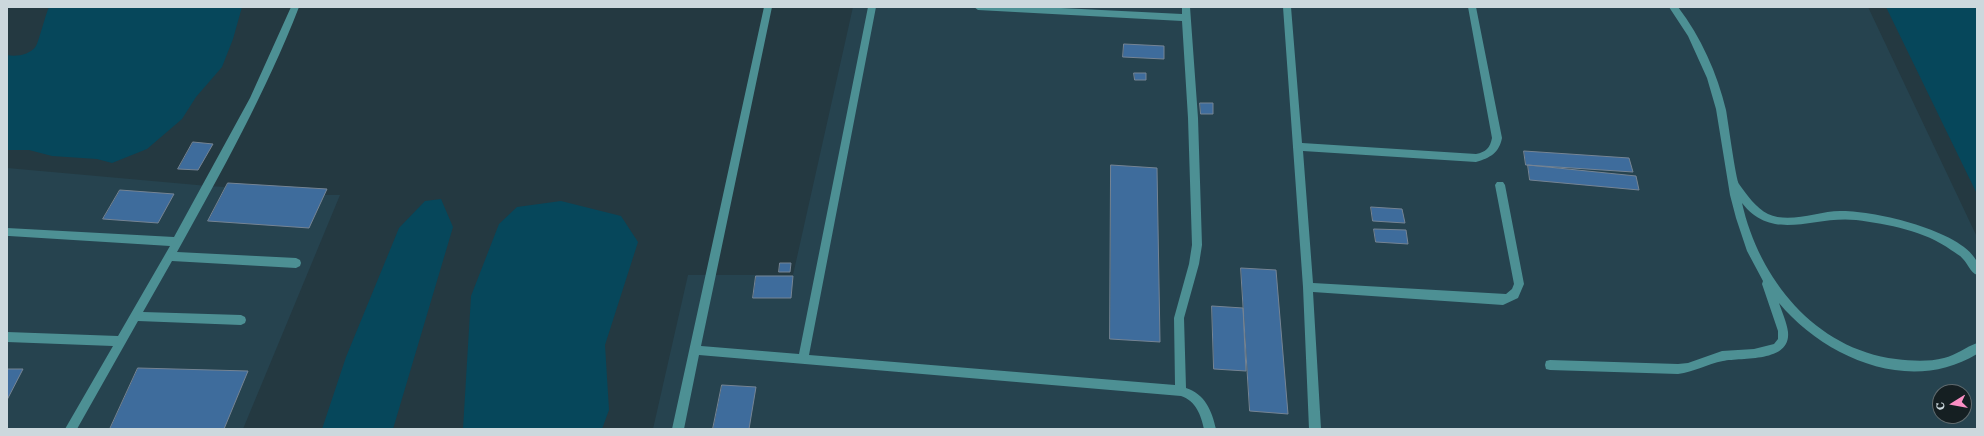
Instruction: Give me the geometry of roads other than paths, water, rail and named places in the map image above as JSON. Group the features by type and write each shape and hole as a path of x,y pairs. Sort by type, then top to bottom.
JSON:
{"street":[{"path":"71,429 178,242 260,89 277,53 295,7"},
{"path":"678,429 768,7"},
{"path":"803,359 872,7"},
{"path":"978,7 1126,11 1186,18"},
{"path":"1181,391 1181,307 1196,261 1197,245 1193,118 1186,7"},
{"path":"1287,7 1299,147 1315,429"},
{"path":"1299,147 1476,158 1493,152 1496,147 1497,138 1472,7"},
{"path":"1550,365 1678,369 1688,368 1722,356 1754,354 1777,348 1783,341 1783,331 1779,316 1741,218 1724,124 1714,83 1694,39 1673,7"},
{"path":"1308,287 1503,300 1512,297 1518,292 1519,284 1500,185"},
{"path":"1735,185 1759,214 1771,220 1799,220 1840,215 1888,222 1942,239 1965,253 1977,270"},
{"path":"9,232 178,242"},
{"path":"1752,248 1765,274 1781,299 1805,324 1831,342 1849,352 1876,361 1924,366 1947,363 1964,357 1977,348"},
{"path":"170,256 296,263"},
{"path":"136,316 240,320"},
{"path":"7,337 122,341"},
{"path":"695,350 1181,391 1188,393 1199,402 1205,412 1210,429"}]}
